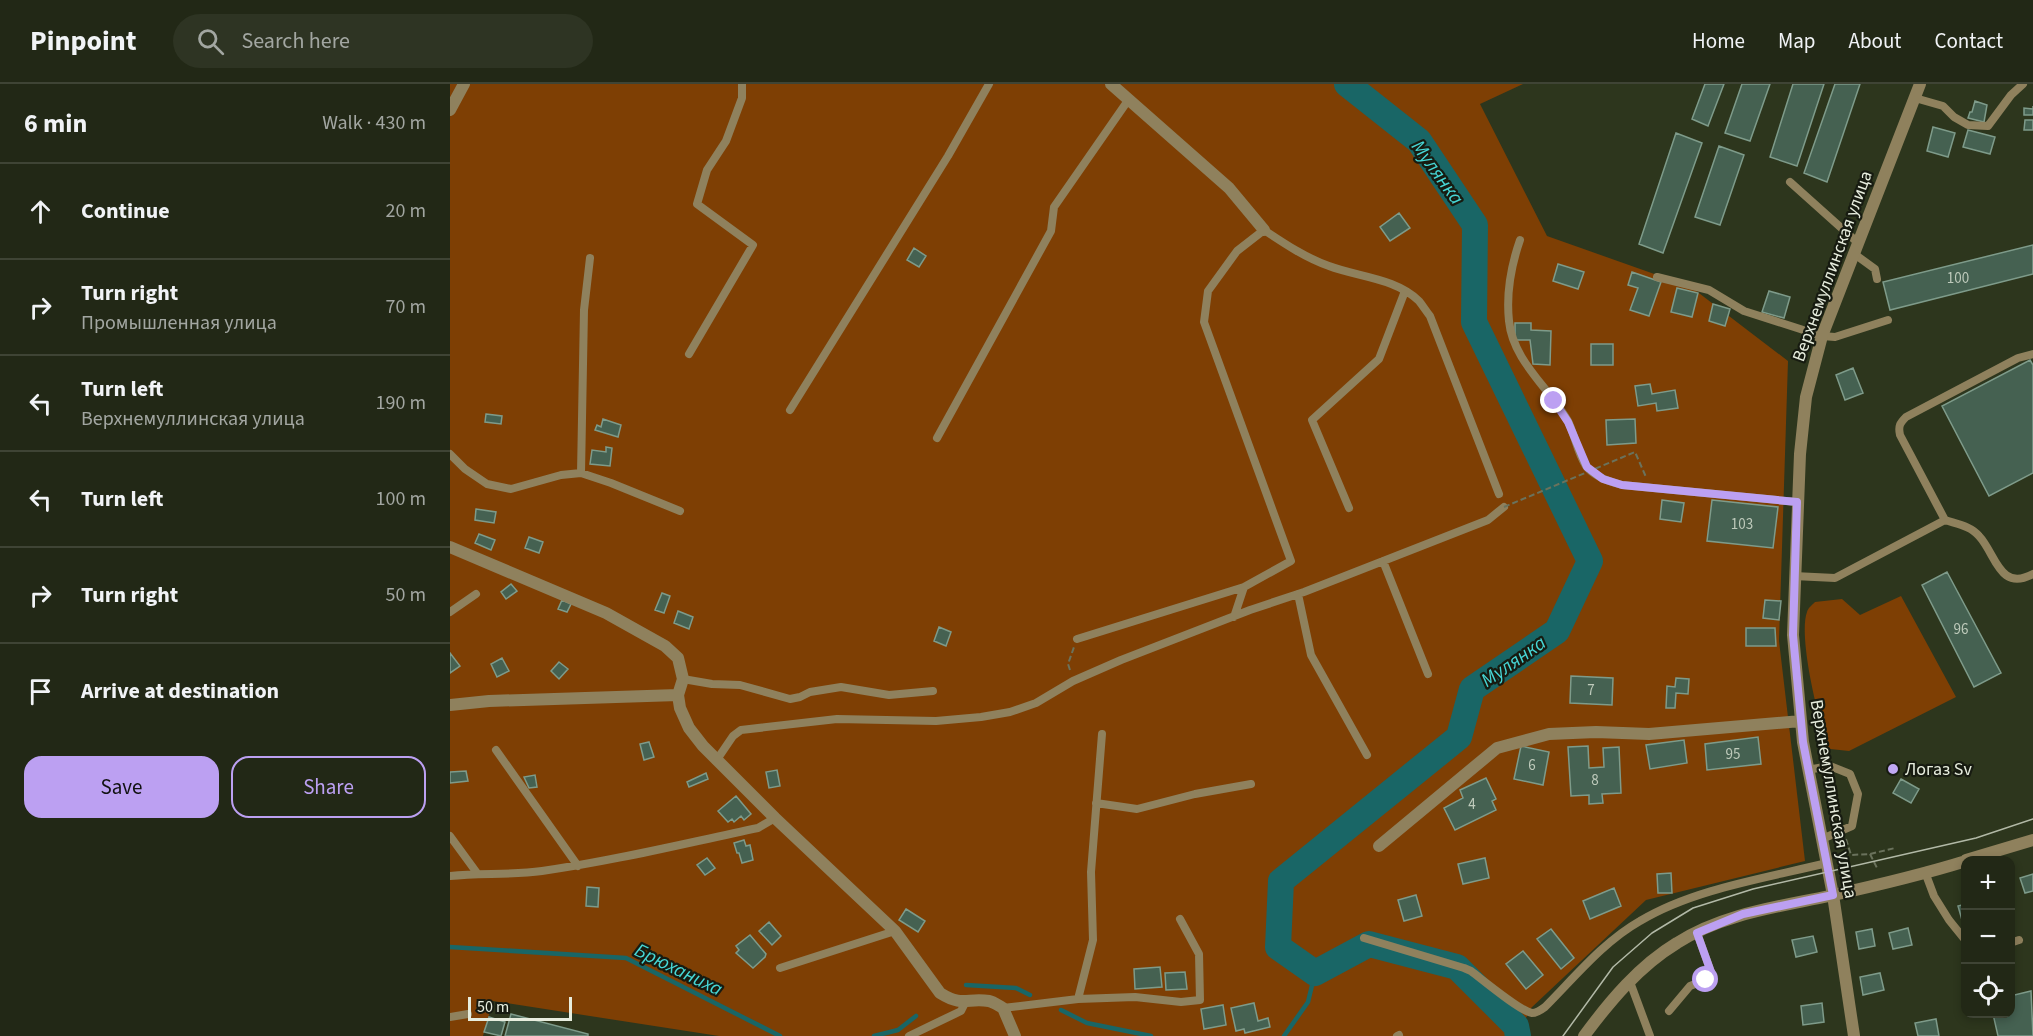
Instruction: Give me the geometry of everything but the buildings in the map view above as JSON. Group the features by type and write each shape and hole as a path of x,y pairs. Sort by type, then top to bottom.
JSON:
{"street":[{"path":"450,110 464,84"},
{"path":"1111,84 1229,188 1264,230"},
{"name":"Верхнемуллинская улица","path":"1854,1036 1833,895 1807,770 1801,721 1793,635 1797,502 1806,397 1822,336 1920,84"},
{"path":"450,547 606,613 665,646 678,658 683,679 678,695 680,708 689,728 716,761 895,931 940,993 951,1000 965,1003 991,1002 1003,1008 1015,1036"},
{"path":"450,705 489,701 678,695"},
{"path":"1379,846 1497,748 1549,734 1596,732 1649,734 1801,721"},
{"path":"1982,856 2033,840"},
{"path":"1587,1033 1617,995 1648,964 1677,942 1743,914 1833,895 1961,862"}],"lane":[{"path":"689,354 753,245 696,204 707,170 726,141 742,98 742,84"},
{"path":"790,410 948,156 989,84"},
{"path":"1915,98 1943,106 1954,117 1968,125 1988,126 2011,95 2023,84"},
{"path":"937,438 1051,231 1054,207 1129,99"},
{"path":"1790,182 1875,269 1877,279"},
{"path":"1077,639 1244,587 1291,561 1204,322 1208,291 1237,250 1264,230 1290,247 1327,266 1387,283 1405,291 1419,301 1430,316 1499,494"},
{"path":"1520,240 1511,268 1509,322 1515,342 1527,366 1568,422 1587,467 1603,479 1622,485 1797,502"},
{"path":"581,473 583,334 590,258"},
{"path":"1657,277 1709,290 1744,311 1822,336 1835,337 1888,320"},
{"path":"1349,508 1312,420 1379,359 1405,291"},
{"path":"2033,354 2018,358 1906,417 1900,422 1898,428 1945,520 1972,530 1979,536 1998,568 2008,577 2018,580 2033,574"},
{"path":"450,454 465,469 487,484 511,489 561,475 581,473 680,511"},
{"path":"716,761 733,736 741,730 837,718 936,721 1010,712 1036,703 1073,681 1121,660 1488,520 1504,507"},
{"path":"1794,576 1835,578 1945,520"},
{"path":"1383,561 1428,675"},
{"path":"1234,617 1244,587"},
{"path":"450,612 477,594"},
{"path":"1298,594 1311,655 1367,755"},
{"path":"683,679 712,684 740,685 790,699 810,692 841,687 889,695 933,692"},
{"path":"1078,999 1093,940 1091,872 1102,734"},
{"path":"496,750 578,866"},
{"path":"1807,770 1830,766 1850,774 1858,794 1852,826 1822,839"},
{"path":"1096,803 1137,809 1251,784"},
{"path":"450,876 538,872 578,866 758,828 775,818"},
{"path":"450,836 477,873"},
{"path":"1364,938 1464,968 1531,1013 1545,1007 1610,943 1638,921 1675,902 1827,863"},
{"path":"1925,872 1934,896 1961,935"},
{"path":"1003,1008 1078,999 1135,997 1181,1002 1200,1000 1199,954 1180,919"},
{"path":"780,968 895,931"},
{"path":"1669,1011 1690,986 1710,976 1710,967 1697,933"},
{"path":"1630,982 1650,1036"},
{"path":"909,1036 962,1011 965,1003"},
{"path":"450,1017 468,1014"}],"path":[{"path":"1504,507 1635,452 1646,477"},
{"path":"1073,681 1068,664 1077,639"},
{"path":"1842,830 1851,855 1870,854 1895,848"},
{"path":"1870,854 1878,871"}],"shaded area":[{"path":"450,84 1523,84 1480,104 1547,236 1691,287 1788,361 1779,641 1805,861 1646,900 1531,1008 1517,1036 719,1036 493,1001 483,1036 450,1036"},
{"path":"1901,596 1956,697 1849,751 1821,748 1824,731 1814,695 1805,644 1805,621 1810,607 1815,602 1842,599 1860,615"}],"waterway":[{"name":"Мулянка","path":"1347,84 1419,141 1475,225 1474,322 1590,561 1557,631 1472,689 1459,737 1281,881 1278,947 1315,973 1369,944 1457,967 1516,1026 1518,1036"},
{"name":"Брюханиха","path":"450,947 626,958 780,1036"},
{"name":"Брюханиха","path":"1284,1036 1308,1002 1315,973"},
{"name":"Брюханиха","path":"966,985 1016,988 1030,995"},
{"name":"Брюханиха","path":"1061,1010 1087,1023 1151,1036"},
{"name":"Брюханиха","path":"874,1036 898,1030 916,1016"}],"tram line":[{"path":"1563,1036 1613,967 1652,933 1693,908 1753,889 1976,838 2033,819"}],"place":[{"name":"Логаз Sv","path":"1893,769"}],"route":[{"path":"1554,401 1568,422 1587,467 1603,479 1622,485 1797,502 1793,635 1807,770 1833,895 1743,914 1697,933 1711,972 1706,980"}]}
